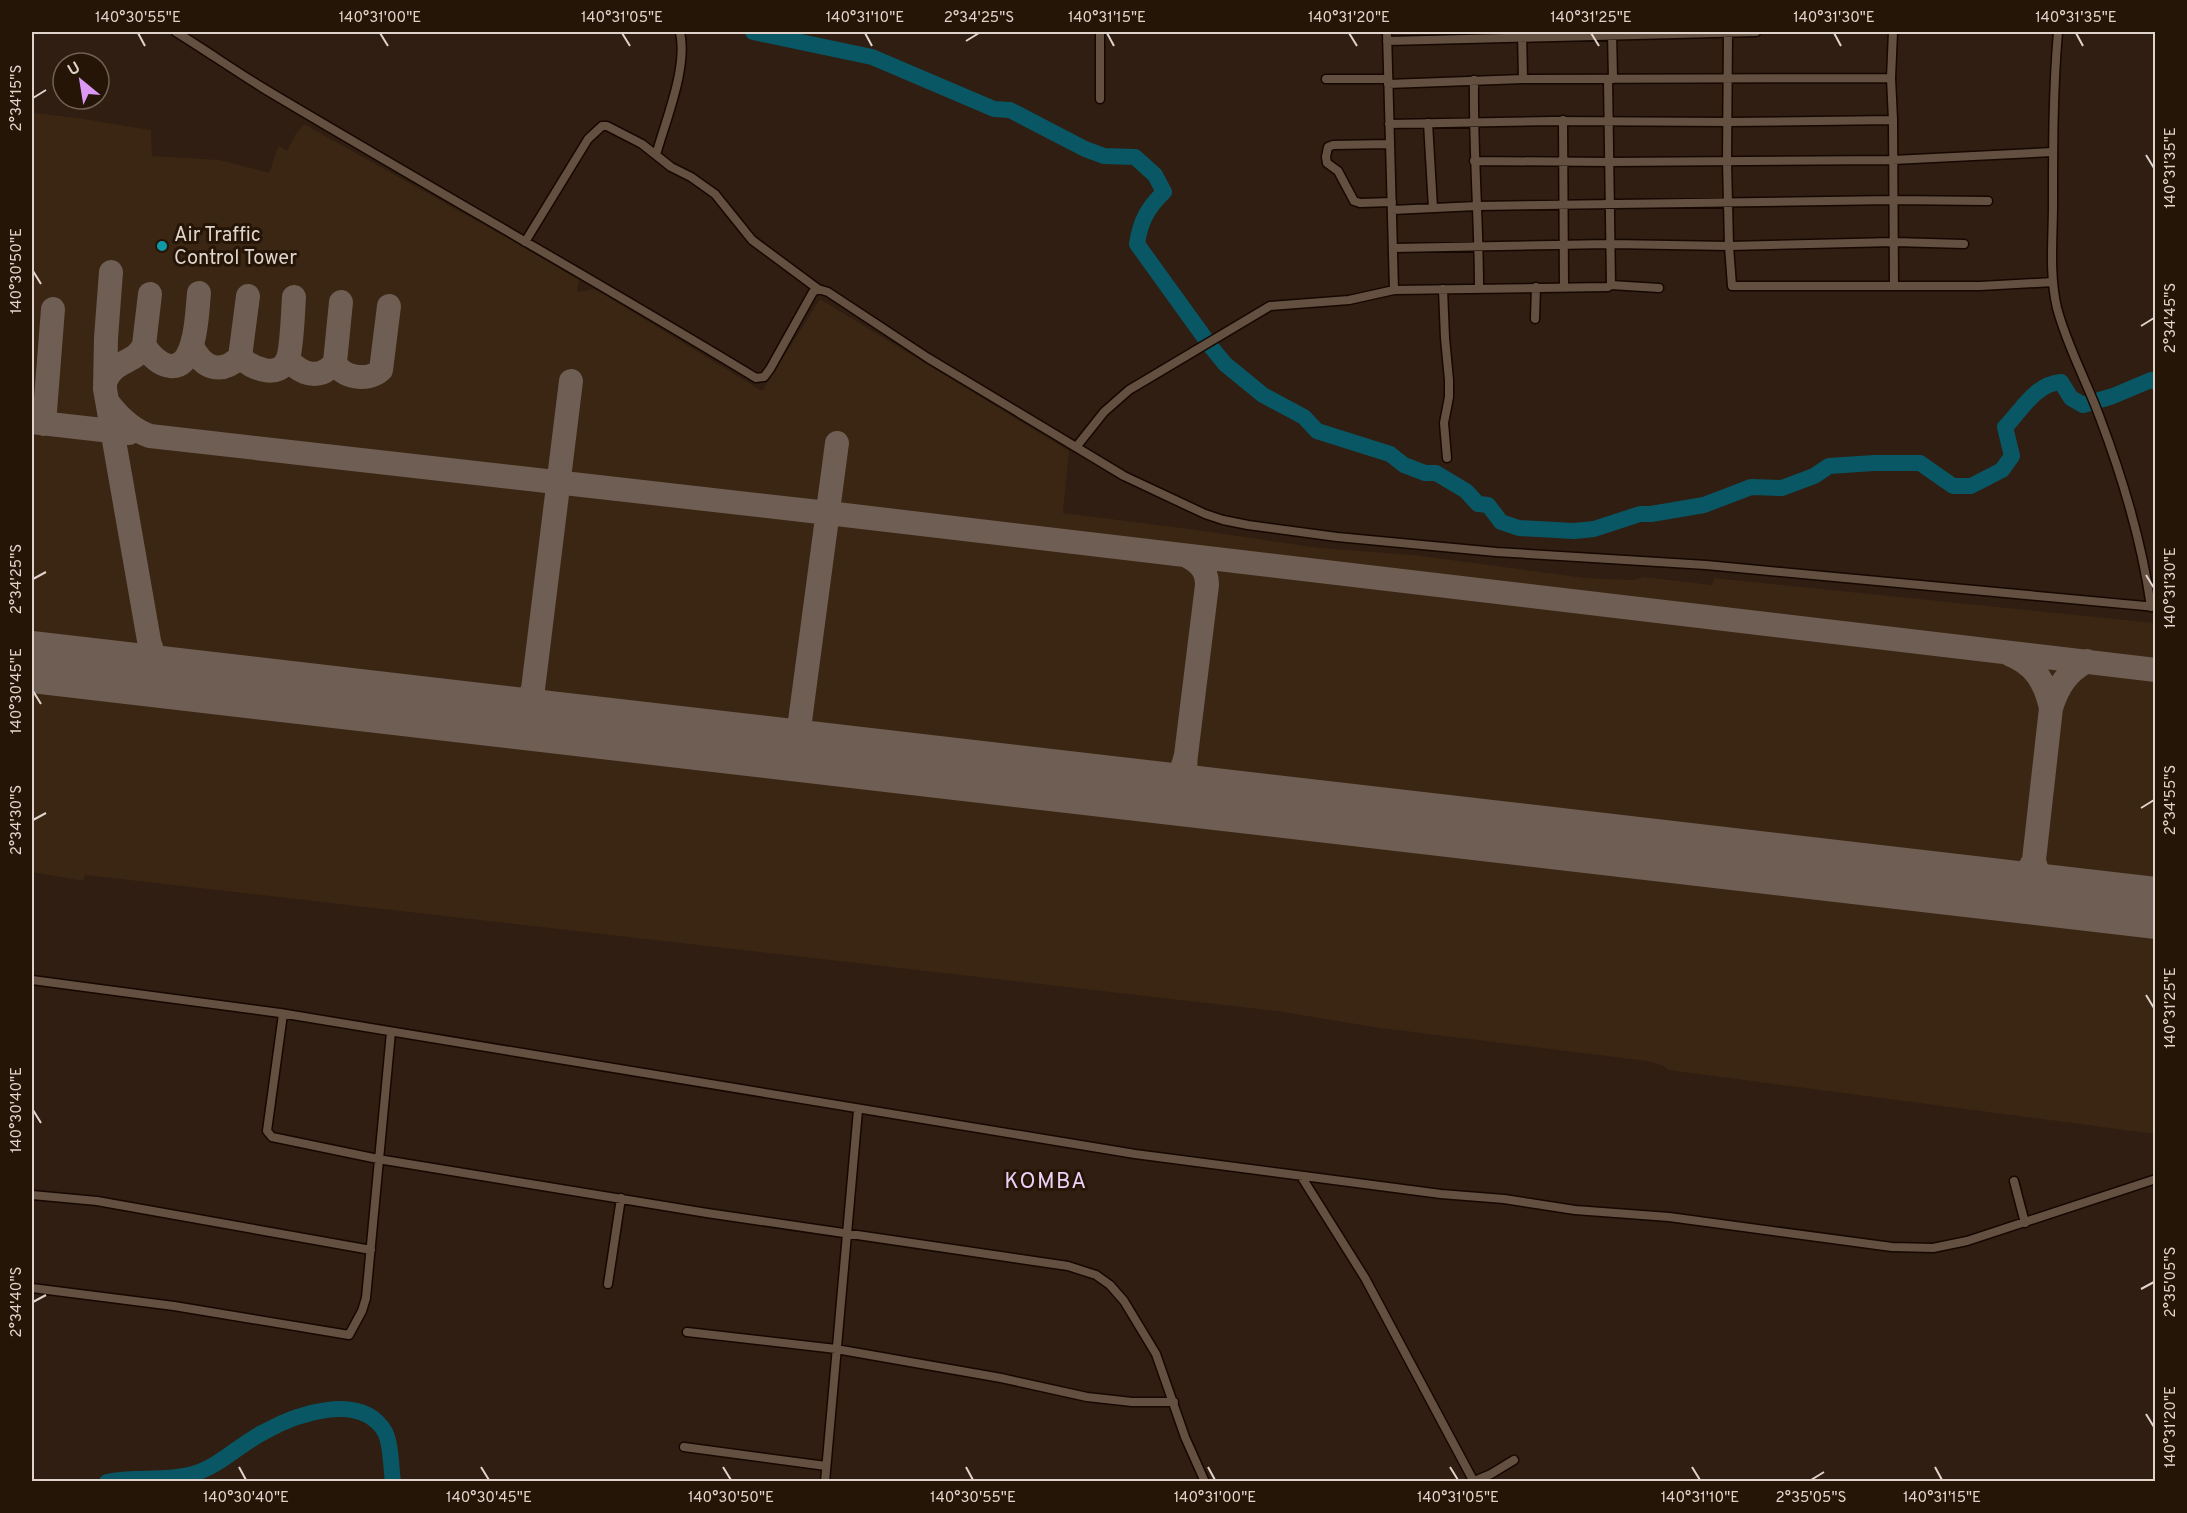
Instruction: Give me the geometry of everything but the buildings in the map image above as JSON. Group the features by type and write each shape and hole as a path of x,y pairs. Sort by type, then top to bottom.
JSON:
{"street":[{"path":"176,32 261,87 525,242 586,275 756,378 764,377 770,369 813,292 818,289"},
{"path":"656,155 680,74 682,44 680,32"},
{"path":"1100,32 1100,99"},
{"path":"1387,32 1394,290"},
{"path":"1728,32 1727,161 1731,285 1894,286 2053,282"},
{"path":"1387,41 1522,35 1756,32"},
{"path":"1893,32 1891,78 1894,286"},
{"path":"525,242 588,139 602,126 614,129 642,144 671,167 691,177 715,194 752,240 818,289 828,292 875,325 1124,476 1205,514 1248,525 1496,552 1706,565 2153,604 2133,520 2100,418 2061,322 2053,282 2053,152 2058,32"},
{"path":"1611,285 1610,79 1612,34"},
{"path":"1522,35 1523,79"},
{"path":"1326,79 1388,82 1523,79 1891,78"},
{"path":"1474,80 1473,122 1479,289"},
{"path":"1389,124 1563,120 1729,123 1893,120"},
{"path":"1563,120 1564,287"},
{"path":"1428,123 1433,208"},
{"path":"1390,144 1328,147 1327,163 1338,171 1354,201 1433,208 1893,200 1988,201"},
{"path":"1474,161 1893,160 2053,152"},
{"path":"1394,248 1565,244 1729,246 1894,242 1964,244"},
{"path":"1077,446 1104,412 1130,390 1270,306 1349,300 1394,290 1608,287 1611,285 1659,288"},
{"path":"1535,319 1536,287"},
{"path":"1443,289 1449,380 1449,397 1444,423 1447,458"},
{"path":"32,980 283,1014 1135,1154 1441,1194 1504,1199 1575,1210 1670,1217 1892,1247 1945,1246 2025,1223 2156,1179"},
{"path":"283,1014 268,1134 273,1137 378,1159 848,1235 1068,1266 1096,1275 1124,1301 1156,1354 1185,1437 1205,1482"},
{"path":"32,1288 174,1306 349,1335 366,1298 391,1032"},
{"path":"825,1482 858,1110"},
{"path":"1301,1176 1365,1278 1473,1481 1491,1474 1514,1460"},
{"path":"2014,1181 2025,1223"},
{"path":"32,1195 107,1203 370,1250"},
{"path":"608,1284 621,1198"},
{"path":"687,1332 836,1349 1001,1378 1087,1397 1132,1402 1174,1402"},
{"path":"684,1447 826,1467"}],"shaded area":[{"path":"32,106 35,107 34,113 151,130 152,156 220,160 269,173 279,145 287,151 304,124 579,280 577,292 595,289 762,391 820,299 1069,451 1063,513 1320,548 1414,555 1585,578 1634,580 1644,577 1712,585 1714,578 2155,623 2155,1134 1668,1070 1664,1066 1647,1061 1380,1028 1277,1011 85,875 83,881 32,872"}],"waterway":[{"path":"753,32 872,57 994,109 1010,110 1085,149 1104,156 1135,157 1155,175 1164,192 1153,203 1146,215 1137,244 1225,364 1263,395 1304,417 1317,431 1390,454 1404,465 1425,473 1436,473 1466,491 1478,504 1488,505 1501,522 1519,528 1574,531 1594,529 1640,514 1704,505 1751,487 1782,488 1814,476 1829,466 1920,463 1953,486 1971,486 2002,470 2012,456 2005,427 2044,387 2061,382 2071,398 2083,405 2113,396 2151,380 2156,382"},
{"path":"107,1482 172,1478 193,1474 212,1466 277,1425 310,1413 345,1409 360,1412 374,1419 385,1432 390,1449 393,1482"}],"taxiway":[{"path":"111,272 105,389 151,652 157,665 166,673 191,681"},
{"path":"144,345 155,358 166,365 179,364 186,358 194,337 199,293"},
{"path":"105,382 114,369 136,356 144,345 150,294"},
{"path":"192,346 201,360 213,367 226,366 240,357 248,296"},
{"path":"240,357 251,365 266,370 272,371 284,365 290,346 294,297"},
{"path":"288,359 299,369 311,374 324,372 335,362 341,302"},
{"path":"335,362 343,372 355,377 369,376 381,370 389,306"},
{"path":"44,424 53,309"},
{"path":"559,723 541,709 535,701 533,689 571,381"},
{"path":"109,404 127,423 150,436 828,513 2156,670"},
{"path":"32,422 129,433"},
{"path":"796,751 837,443"},
{"path":"1186,755 1207,585 1206,575 1202,568 1187,556"},
{"path":"109,671 135,667 143,660 151,647"},
{"path":"2009,654 2026,663 2038,675 2046,690 2051,708 2034,860"},
{"path":"2051,708 2064,680 2087,661"},
{"path":"493,716 518,710 526,702 533,689"},
{"path":"1117,788 1161,788 1176,778 1182,769 1186,755 1186,775 1193,787 1224,800"},
{"path":"1996,889 2014,884 2034,860 2044,882 2062,897"}],"runway":[{"path":"32,662 2156,908"}],"place":[{"name":"Air Traffic Control Tower","path":"162,246"}],"district":[{"name":"KOMBA","path":"1046,1180"}]}
